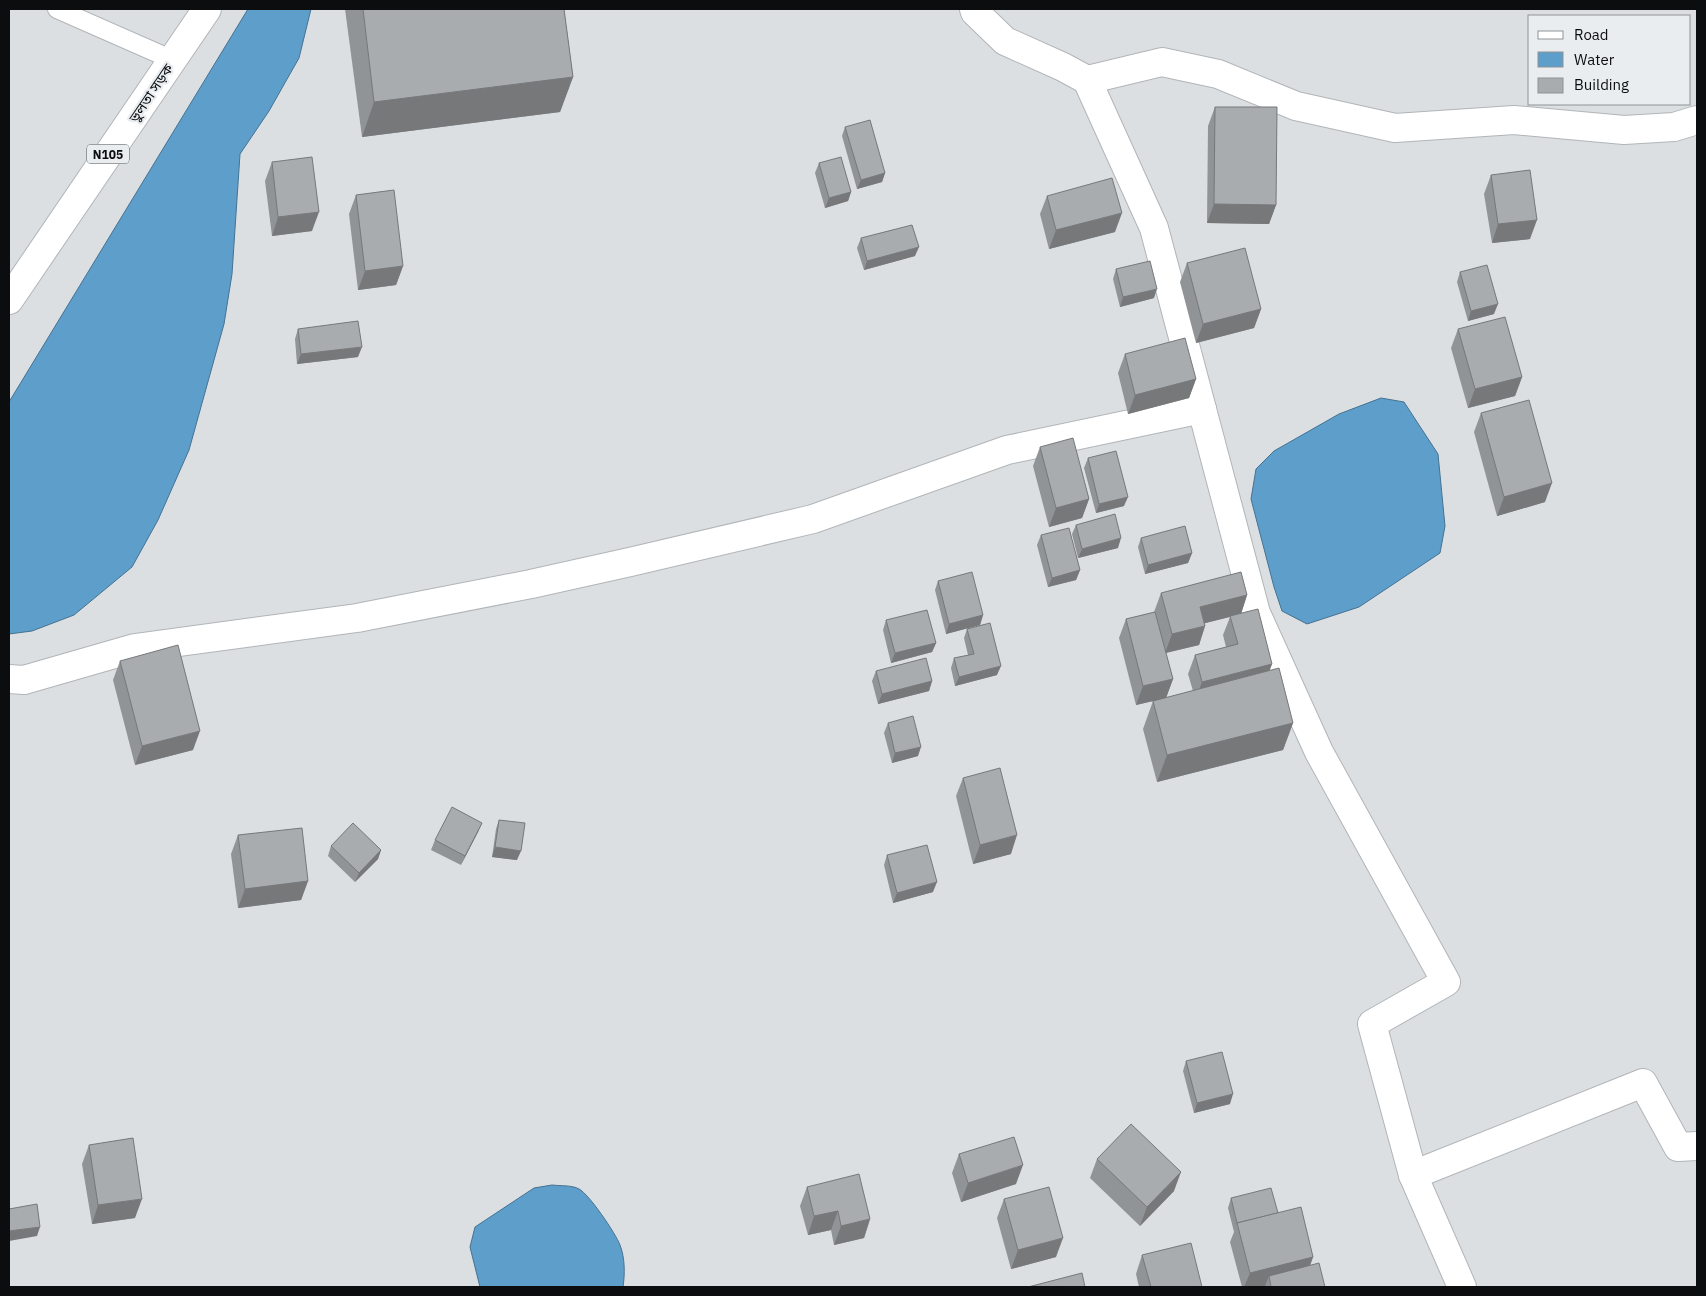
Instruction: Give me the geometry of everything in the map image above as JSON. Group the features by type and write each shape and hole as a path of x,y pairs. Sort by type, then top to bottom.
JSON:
{"main road":[{"name":"ভুলতা সড়ক","path":"9,300 207,9"},
{"path":"974,9 1004,41 1063,67 1087,80 1154,228 1256,613 1318,752 1446,982 1372,1024 1412,1174 1462,1287"},
{"path":"1087,80 1162,62 1218,74 1296,106 1395,128 1514,120 1624,130 1674,128 1697,120"},
{"path":"9,679 24,680 135,648 356,618 531,584 630,562 813,519 1007,450 1202,409"},
{"path":"1412,1174 1643,1083 1678,1147 1697,1146"}],"lane":[{"path":"57,9 173,60"}],"water":[{"path":"248,9 311,9 299,58 269,111 240,154 232,274 224,324 189,450 158,520 132,567 74,615 32,631 9,634 9,402"},
{"path":"1381,398 1404,402 1438,454 1445,526 1440,553 1359,607 1307,624 1282,611 1274,587 1251,499 1256,469 1274,451 1339,414"},
{"path":"552,1185 569,1186 579,1189 589,1198 602,1215 622,1250 624,1266 623,1287 480,1287 470,1247 475,1227 534,1188"}],"building":[{"path":"363,9 564,9 573,77 374,102"},
{"path":"1215,107 1277,107 1276,205 1214,204"},
{"path":"870,120 885,173 861,180 845,127"},
{"path":"312,157 319,212 278,217 272,162"},
{"path":"841,157 851,192 829,198 819,163"},
{"path":"1530,170 1537,220 1498,224 1491,175"},
{"path":"1112,178 1122,213 1056,230 1047,196"},
{"path":"394,190 403,266 365,271 356,195"},
{"path":"912,225 919,247 867,261 861,238"},
{"path":"1245,248 1261,309 1203,324 1187,263"},
{"path":"1150,261 1157,289 1123,297 1116,269"},
{"path":"1487,265 1498,304 1471,311 1460,272"},
{"path":"1505,317 1522,377 1475,389 1458,329"},
{"path":"358,321 362,347 301,354 298,329"},
{"path":"1185,338 1196,379 1135,395 1125,354"},
{"path":"1529,400 1552,483 1504,497 1481,413"},
{"path":"1073,438 1089,499 1056,508 1040,447"},
{"path":"1116,451 1128,497 1099,504 1088,458"},
{"path":"1115,514 1121,538 1082,549 1076,525"},
{"path":"1185,526 1192,553 1148,565 1141,538"},
{"path":"1069,528 1080,570 1052,578 1041,535"},
{"path":"972,572 983,615 949,624 938,581"},
{"path":"1241,572 1247,595 1200,607 1205,626 1172,634 1161,593"},
{"path":"1258,609 1272,664 1202,682 1195,655 1238,644 1230,616"},
{"path":"927,610 936,643 895,653 886,620"},
{"path":"1155,612 1173,679 1143,686 1126,619"},
{"path":"990,623 1001,666 959,677 954,658 974,654 967,629"},
{"path":"178,645 200,731 142,746 120,661"},
{"path":"926,658 932,681 882,694 876,671"},
{"path":"1279,668 1293,723 1167,755 1153,701"},
{"path":"913,716 921,747 895,753 888,723"},
{"path":"1000,768 1017,835 980,845 963,778"},
{"path":"452,807 482,823 465,856 435,840"},
{"path":"499,820 525,823 521,851 495,847"},
{"path":"353,823 381,850 359,873 331,846"},
{"path":"302,828 308,881 245,889 238,835"},
{"path":"927,845 937,882 897,893 887,855"},
{"path":"1222,1052 1233,1094 1197,1103 1186,1061"},
{"path":"1131,1124 1181,1172 1147,1207 1097,1159"},
{"path":"1014,1137 1023,1165 968,1183 959,1154"},
{"path":"133,1138 142,1199 98,1205 89,1145"},
{"path":"859,1174 870,1219 841,1226 838,1211 814,1216 807,1187"},
{"path":"1049,1187 1063,1238 1018,1250 1004,1199"},
{"path":"1271,1188 1278,1213 1237,1223 1231,1198"},
{"path":"37,1204 40,1227 9,1231 9,1209"},
{"path":"1301,1207 1313,1257 1250,1273 1237,1223"},
{"path":"1191,1243 1202,1287 1151,1287 1142,1255"},
{"path":"1319,1263 1325,1287 1271,1287 1269,1276"},
{"path":"1082,1273 1085,1287 1028,1287"}]}
